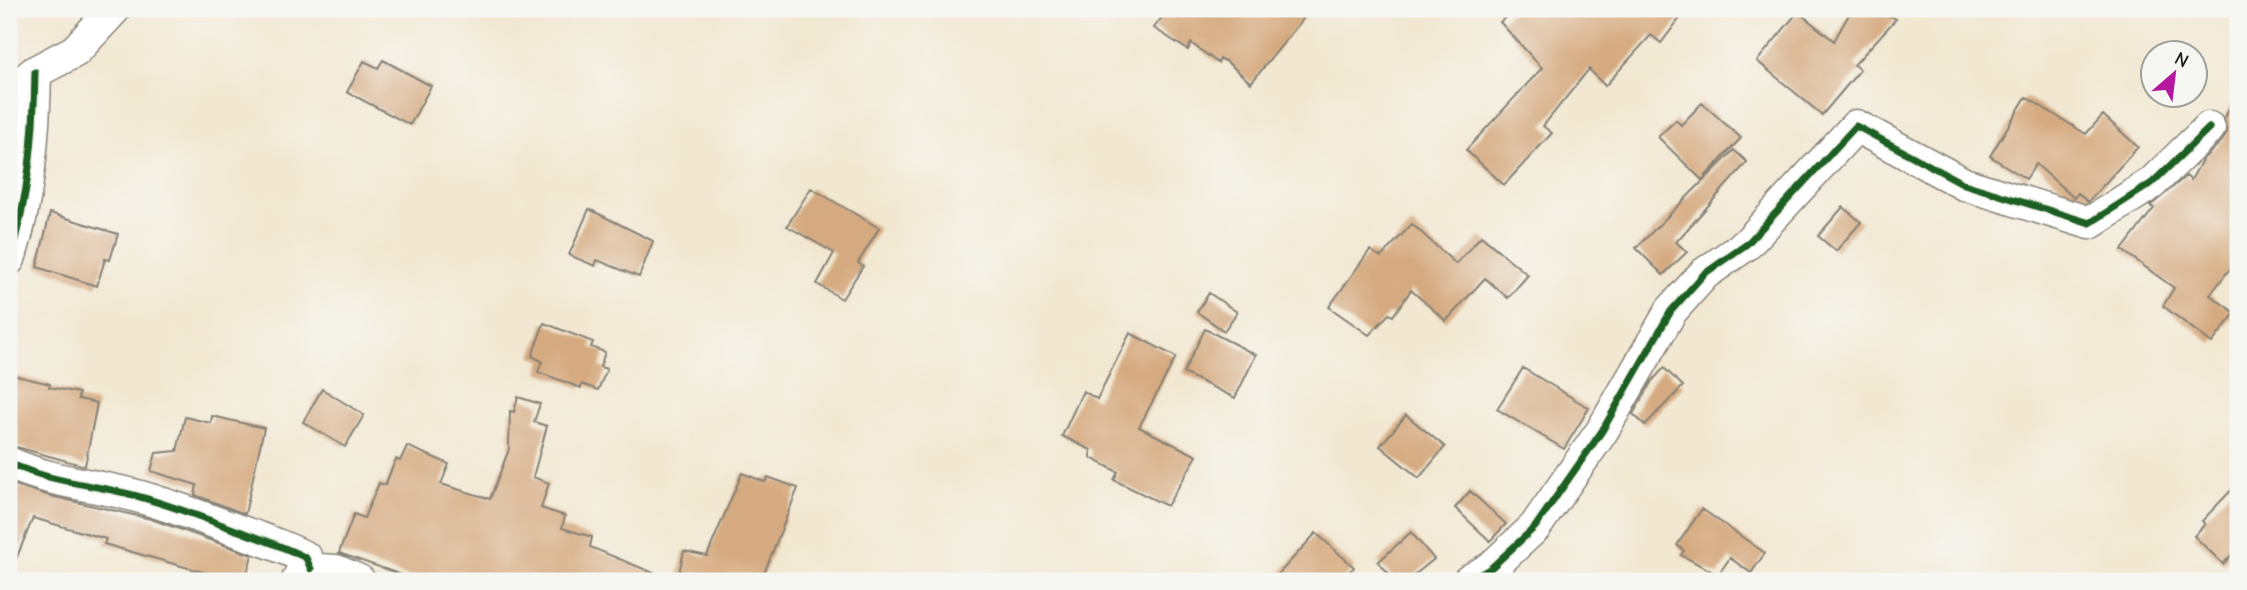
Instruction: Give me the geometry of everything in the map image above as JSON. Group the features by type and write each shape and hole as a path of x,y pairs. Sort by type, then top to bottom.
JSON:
{"street":[{"path":"9,93 35,72 75,51 114,9"},
{"path":"9,259 18,231 34,139 35,72"},
{"path":"1469,581 1491,568 1535,527 1602,432 1671,311 1704,274 1747,244 1856,126 1965,184 2090,223 2152,183 2209,128"},
{"path":"9,463 40,477 126,493 190,511 237,531 274,541 306,558 304,575 337,570 359,581"}],"building":[{"path":"1168,9 1292,9 1303,19 1251,83 1226,61 1220,59 1218,63 1191,43 1188,50 1154,28"},
{"path":"1515,9 1687,9 1661,43 1651,35 1605,86 1589,69 1543,126 1552,133 1504,185 1466,150 1542,68 1500,22"},
{"path":"1852,9 1878,9 1896,19 1854,65 1860,70 1822,115 1757,61 1798,12 1834,41"},
{"path":"383,60 431,86 410,125 347,92 364,61 378,68"},
{"path":"2238,92 2238,258 2210,295 2235,313 2212,343 2163,306 2174,288 2122,250 2154,208 2150,206 2186,176 2191,180 2202,160 2222,141 2227,132 2224,119"},
{"path":"2026,97 2086,134 2103,115 2138,147 2088,202 2078,193 2074,198 2036,164 2026,179 1990,156"},
{"path":"1702,103 1741,138 1702,180 1658,137 1676,120 1681,125"},
{"path":"1734,150 1747,162 1676,242 1687,252 1663,275 1636,248"},
{"path":"811,188 879,228 858,263 863,266 842,299 817,284 834,253 787,226"},
{"path":"1843,207 1861,222 1836,251 1818,236"},
{"path":"589,209 653,241 639,277 597,260 595,266 569,255"},
{"path":"50,213 118,234 110,260 105,259 97,286 37,267"},
{"path":"1412,224 1456,264 1481,236 1528,275 1508,298 1485,278 1446,321 1411,290 1393,316 1389,314 1369,335 1329,307 1370,250 1381,257"},
{"path":"1209,293 1237,312 1224,331 1197,312"},
{"path":"544,323 593,342 591,347 605,352 600,367 607,369 598,390 582,384 581,388 538,372 542,361 532,356"},
{"path":"1205,329 1256,355 1235,398 1183,373"},
{"path":"1130,333 1176,357 1139,427 1197,456 1167,506 1114,480 1118,472 1091,458 1091,450 1062,436 1083,391 1097,399"},
{"path":"1523,368 1589,408 1564,449 1497,409"},
{"path":"1664,368 1683,386 1645,425 1633,414 1652,381"},
{"path":"9,374 79,393 78,399 97,403 85,466 9,445"},
{"path":"322,389 364,415 345,447 303,422"},
{"path":"518,397 540,404 534,422 547,426 533,477 549,483 541,508 565,516 562,528 592,537 590,547 673,581 419,581 339,553 354,514 364,518 379,483 385,485 396,459 400,461 407,446 449,464 441,484 490,499 509,449 510,411 514,412"},
{"path":"1406,415 1445,447 1419,478 1380,446"},
{"path":"212,416 264,428 245,514 195,495 197,485 151,471 156,453 177,451 185,417 211,423"},
{"path":"742,473 765,482 768,477 798,488 761,581 677,581 684,551 707,556"},
{"path":"9,483 50,496 151,519 252,555 245,581 234,581 104,544 106,539 33,518 9,576"},
{"path":"2238,483 2238,548 2223,564 2194,536 2205,524 2202,521"},
{"path":"1470,491 1506,524 1490,541 1455,508"},
{"path":"1702,509 1765,553 1751,573 1730,558 1718,575 1681,555 1684,551 1677,545"},
{"path":"1411,532 1434,559 1407,581 1396,581 1378,562"},
{"path":"1316,533 1354,567 1341,581 1272,581"}],"cycle path":[{"path":"9,259 29,166 35,72"},
{"path":"1469,581 1491,568 1535,527 1602,431 1671,311 1704,274 1747,244 1856,126 1964,184 2090,223 2152,183 2209,128"},
{"path":"9,463 68,482 129,494 183,510 306,558 311,569"}]}
